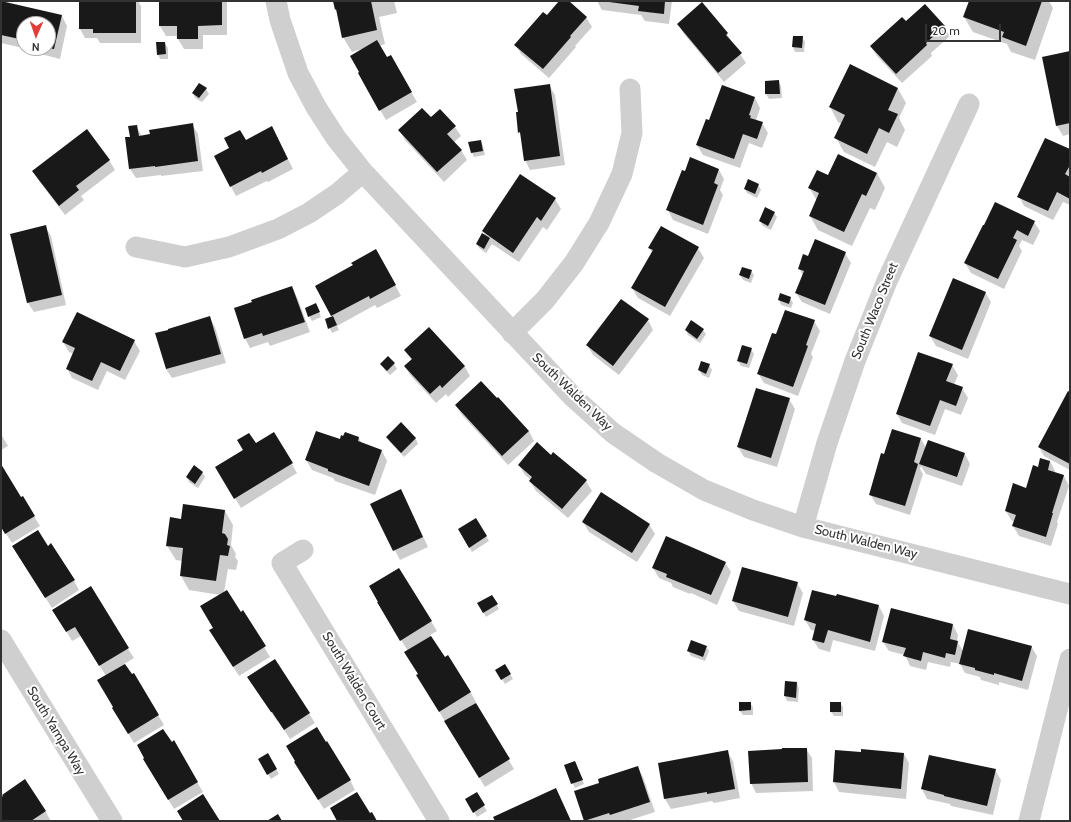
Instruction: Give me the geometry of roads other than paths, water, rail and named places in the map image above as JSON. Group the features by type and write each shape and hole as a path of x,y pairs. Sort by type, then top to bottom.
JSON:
{"street":[{"name":"South Walden Way","path":"276,1 280,20 298,73 312,100 336,138 363,172 512,333 573,397 613,433 657,463 704,490 753,510 804,527 1070,594"},
{"path":"512,333 545,300 574,263 599,224 622,174 632,134 630,89"},
{"name":"South Waco Street","path":"804,527 827,443 855,361 887,281 969,104"},
{"path":"136,247 184,257 229,247 278,229 309,213 337,194 363,172"},
{"name":"South Walden Court","path":"303,550 282,564 439,821"},
{"name":"South Yampa Way","path":"1,640 112,821"},
{"path":"1029,821 1070,658"}]}
